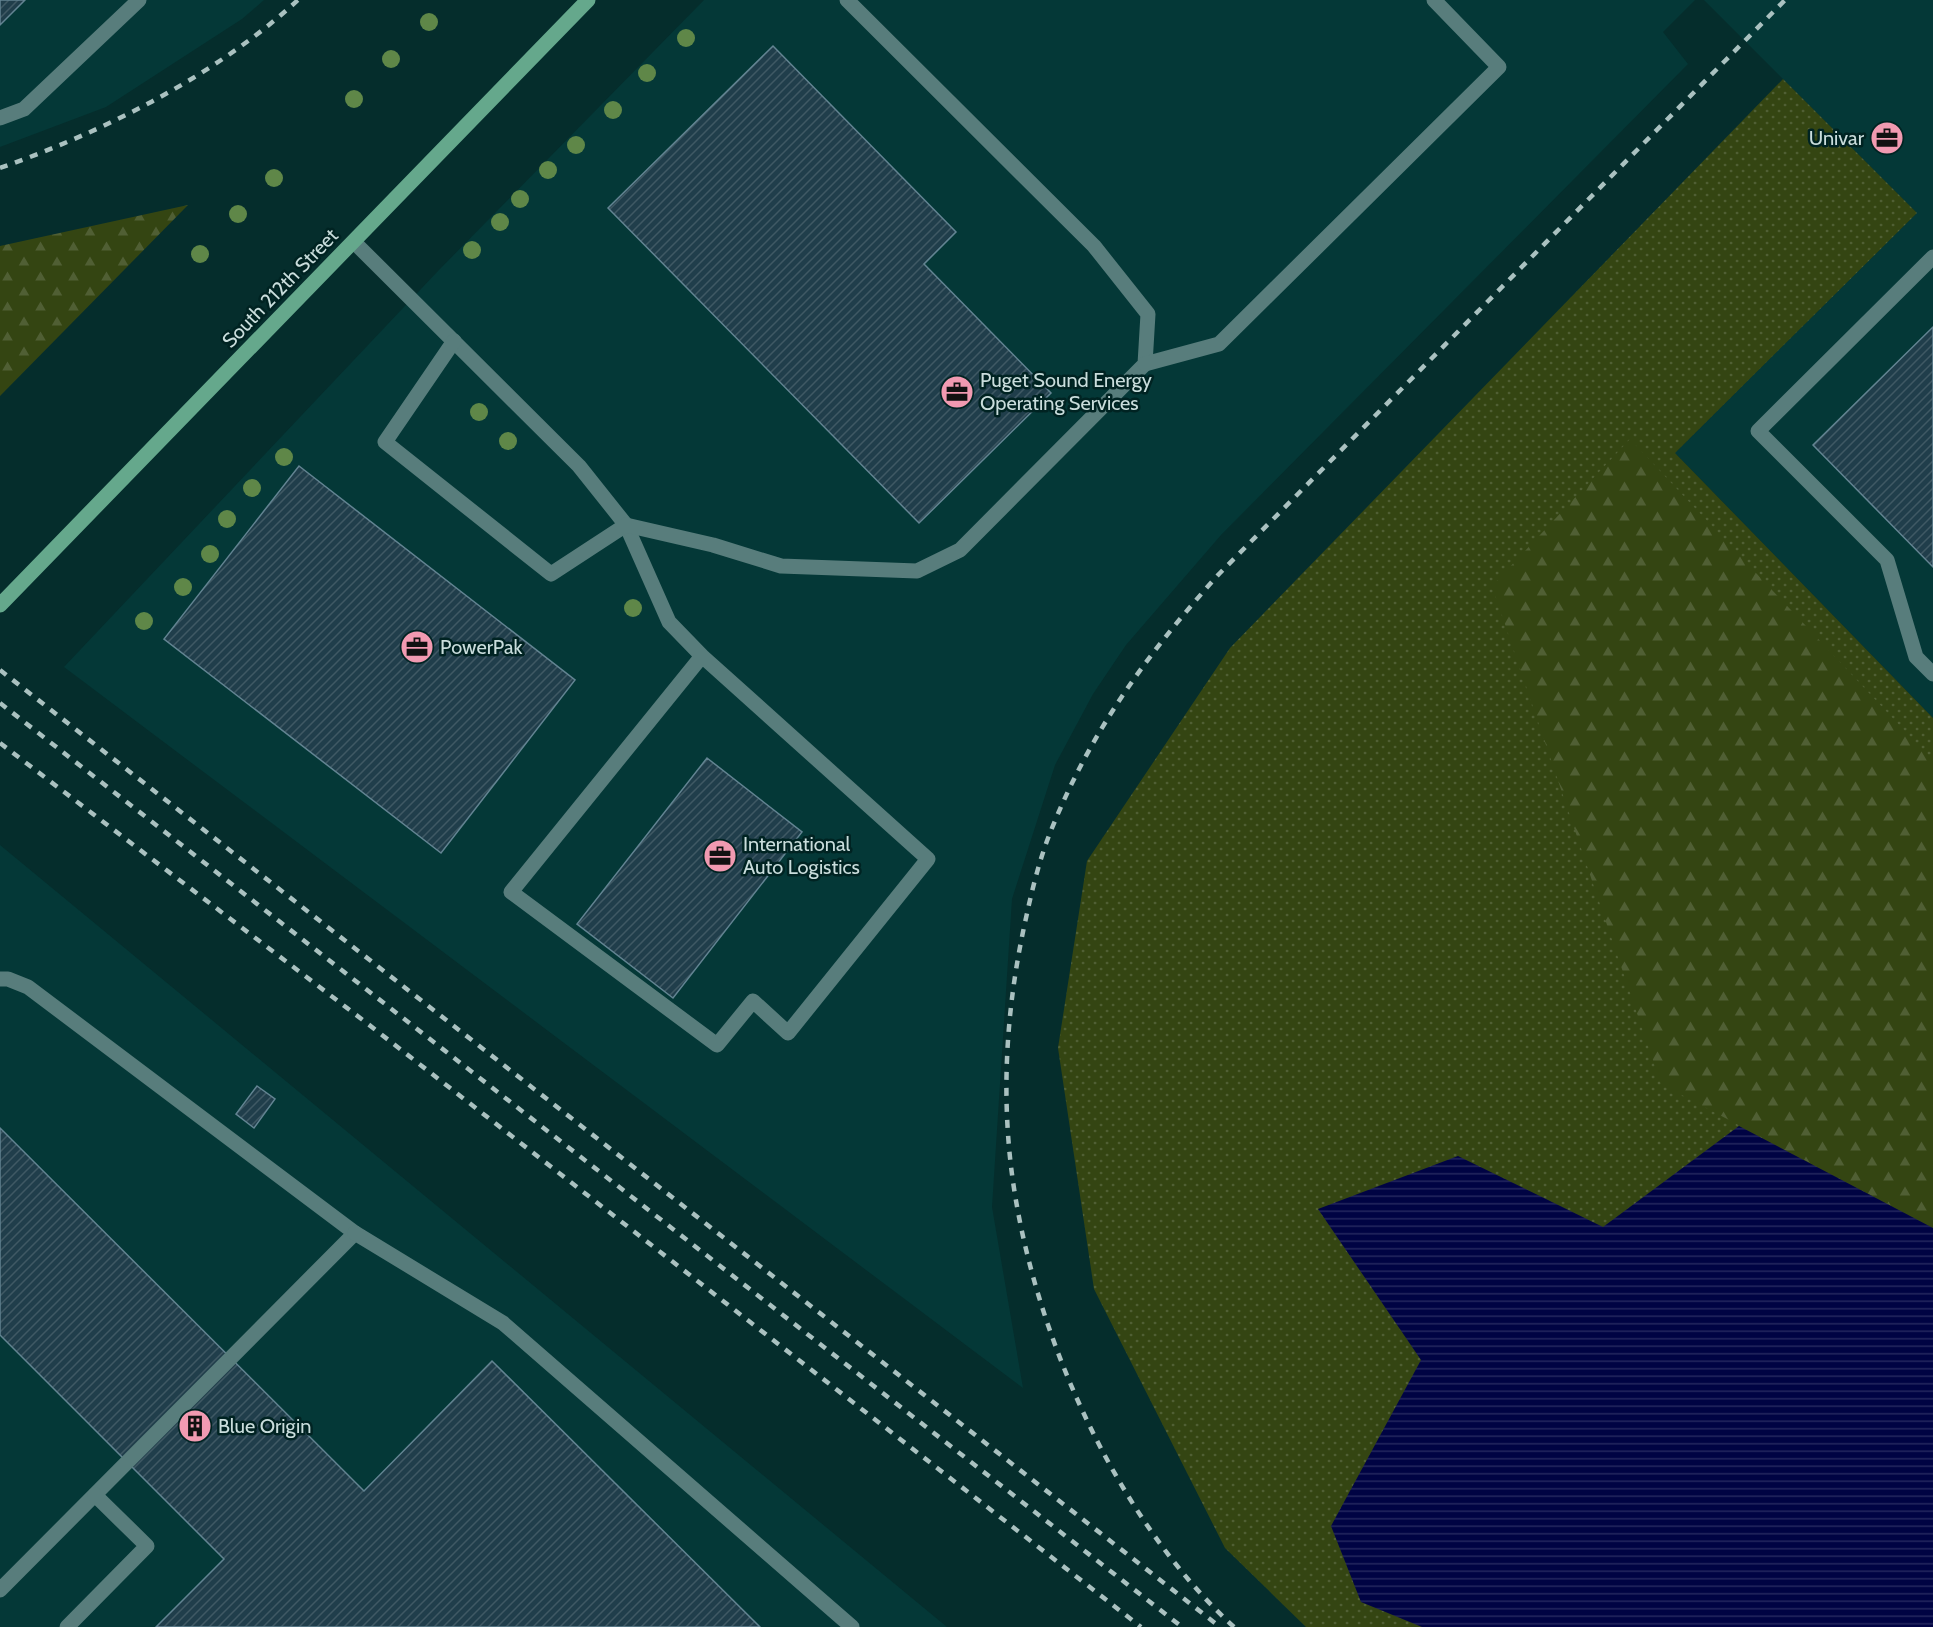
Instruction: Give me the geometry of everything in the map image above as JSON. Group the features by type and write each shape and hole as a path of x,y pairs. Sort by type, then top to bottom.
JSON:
{"main road":[{"name":"South 212th Street","path":"0,605 588,0"}],"lane":[{"path":"0,118 24,109 139,0"},
{"path":"847,0 1094,246 1148,314 1145,364"},
{"path":"454,341 385,442 551,574 626,525 713,545 781,566 917,571 960,550 1145,364 1220,344 1499,67 1434,0"},
{"path":"354,242 579,466 626,525 669,622 702,656 928,859 788,1033 753,1001 717,1045 511,892 702,656"},
{"path":"1933,257 1758,431 1887,560 1916,657 1933,674"},
{"path":"0,979 8,979 28,987 355,1233 503,1323 852,1627"},
{"path":"0,1590 355,1233"},
{"path":"67,1627 147,1546 95,1495"}],"shaded area":[{"path":"0,0 264,0 242,19 106,107 0,147"},
{"path":"704,0 1695,0 1663,32 1688,64 1221,535 1126,645 1093,694 1055,765 1012,899 992,1207 1023,1388 64,667 438,271"},
{"path":"1704,0 1933,0 1933,718 1675,453 1917,213"},
{"name":"Blue Origin","path":"0,845 947,1627 0,1627"},
{"path":"1739,1126 1933,1228 1933,1627 1422,1627 1361,1602 1331,1526 1421,1360 1318,1209 1458,1156 1603,1227"}],"green space":[{"path":"1783,79 1917,213 1675,453 1933,718 1933,1627 1306,1627 1225,1548 1094,1289 1058,1048 1087,861 1230,648"},
{"path":"188,205 0,396 0,246"},
{"path":"1630,439 1933,761 1933,1228 1661,1084 1492,586"}],"building":[{"path":"0,0 25,0 0,25"},
{"path":"773,46 956,232 924,264 1051,393 919,523 608,208"},
{"path":"1933,327 1933,567 1813,445"},
{"path":"299,466 575,680 441,853 164,639"},
{"path":"707,758 802,832 673,998 577,924"},
{"path":"257,1086 275,1099 254,1128 236,1114"},
{"name":"Blue Origin","path":"0,1128 364,1491 492,1361 760,1627 156,1627 224,1559 0,1335"}],"railway":[{"path":"0,168 79,137 157,99 231,53 266,28 298,0"},
{"path":"1234,1627 1189,1580 1147,1525 1110,1465 1078,1401 1051,1334 1030,1266 1016,1199 1008,1134 1006,1080 1009,1026 1020,945 1042,854 1083,761 1122,696 1144,664 1219,574 1785,0"},
{"path":"0,670 1220,1627"},
{"path":"0,703 1182,1627"},
{"path":"0,743 368,1024 1141,1627"}],"place":[{"name":"Univar","path":"1887,138"},
{"name":"Puget Sound Energy Operating Services","path":"957,392"},
{"name":"PowerPak","path":"417,647"},
{"name":"International Auto Logistics","path":"720,856"},
{"name":"Blue Origin","path":"195,1426"}]}
